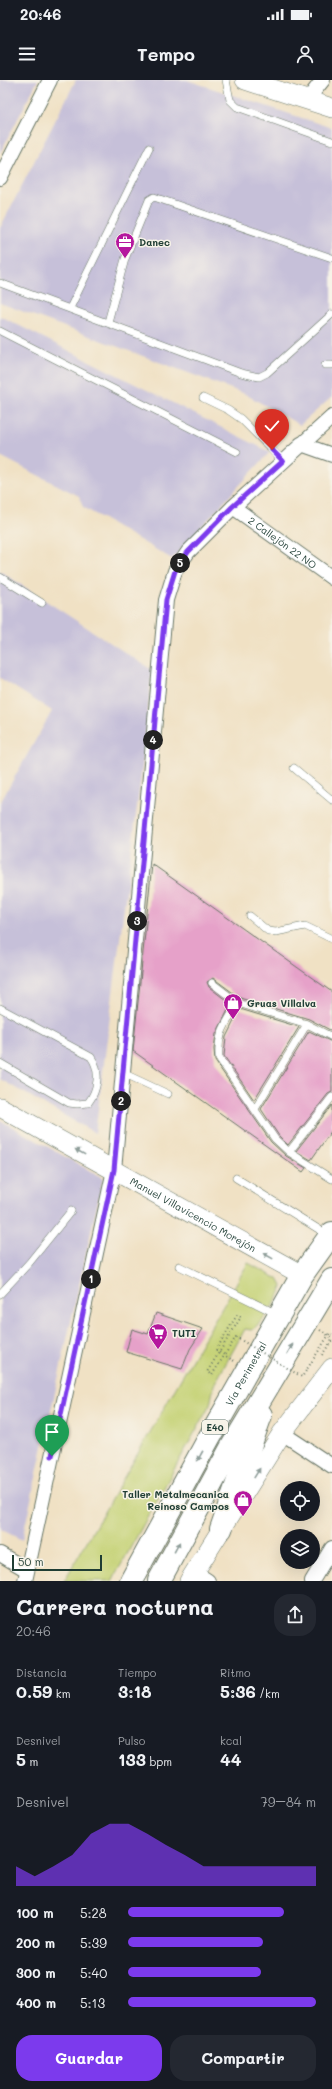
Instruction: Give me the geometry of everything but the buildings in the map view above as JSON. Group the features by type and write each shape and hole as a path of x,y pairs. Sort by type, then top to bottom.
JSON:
{"highway":[{"name":"Vía Perimetral","path":"132,1581 279,1315 302,1275 331,1234"},
{"name":"E40","path":"159,1581 231,1448 332,1280"},
{"path":"221,1529 277,1371"}],"street":[{"path":"0,178 50,80"},
{"path":"245,80 332,108"},
{"path":"307,100 323,80"},
{"path":"0,1554 26,1575 114,1170 166,600 175,571 188,552 232,507 332,417"},
{"path":"301,444 332,455"},
{"name":"2 Callejón 22 NO","path":"232,507 332,578"},
{"name":"Manuel Villavicencio Morejón","path":"0,1107 302,1275"},
{"path":"197,1578 221,1529 282,1433 332,1368"},
{"path":"282,1433 332,1466"},
{"path":"312,1581 332,1548"}],"lane":[{"path":"226,80 230,100 237,107 332,141"},
{"path":"70,308 149,148"},
{"path":"108,322 125,259 150,200 154,198 332,258"},
{"path":"0,283 108,322 241,373 258,377 267,373 332,314"},
{"path":"0,331 237,452"},
{"path":"203,398 228,410 241,419 283,461"},
{"path":"0,577 42,603"},
{"path":"294,768 332,800"},
{"path":"250,916 268,931 276,932 305,926 332,939"},
{"path":"212,983 238,1003 307,1024 332,1036"},
{"path":"238,1003 223,1029 218,1043 219,1058 230,1077 255,1109 275,1139 289,1152 332,1178"},
{"path":"0,1008 91,1057 96,1065 96,1088 88,1103 69,1103 0,1063"},
{"path":"255,1109 307,1024"},
{"path":"123,1073 168,1094"},
{"path":"289,1152 332,1097"},
{"path":"236,1178 331,1234"},
{"path":"0,1294 29,1263 71,1211"},
{"path":"179,1266 279,1315"}],"path":[{"path":"248,1370 216,1350 238,1315 241,1317 207,1372 212,1375 236,1337 302,1377 330,1333 332,1334"}],"shaded area":[{"path":"0,80 38,80 0,153"},
{"path":"76,80 187,80 332,128 332,397 300,425 245,394 0,303 0,228"},
{"path":"0,316 270,452 172,559 83,507 79,496 0,456"},
{"path":"0,571 152,670 142,768 95,1133 0,1079 0,803 52,711 0,678"},
{"path":"0,1120 103,1178 22,1540 0,1529"}],"green space":[{"path":"248,1263 278,1279 282,1286 278,1297 260,1323 251,1330 245,1329 214,1385 210,1405 112,1581 64,1581"}],"place":[{"name":"Danec","path":"125,259"},
{"name":"Gruas Villalva","path":"233,1020"},
{"name":"TUTI","path":"158,1350"},
{"name":"Taller Metalmecanica Reinoso Campos","path":"243,1517"}],"route":[{"path":"52,1456 114,1170 166,600 175,571 188,552 232,507 283,461 272,450"}]}
